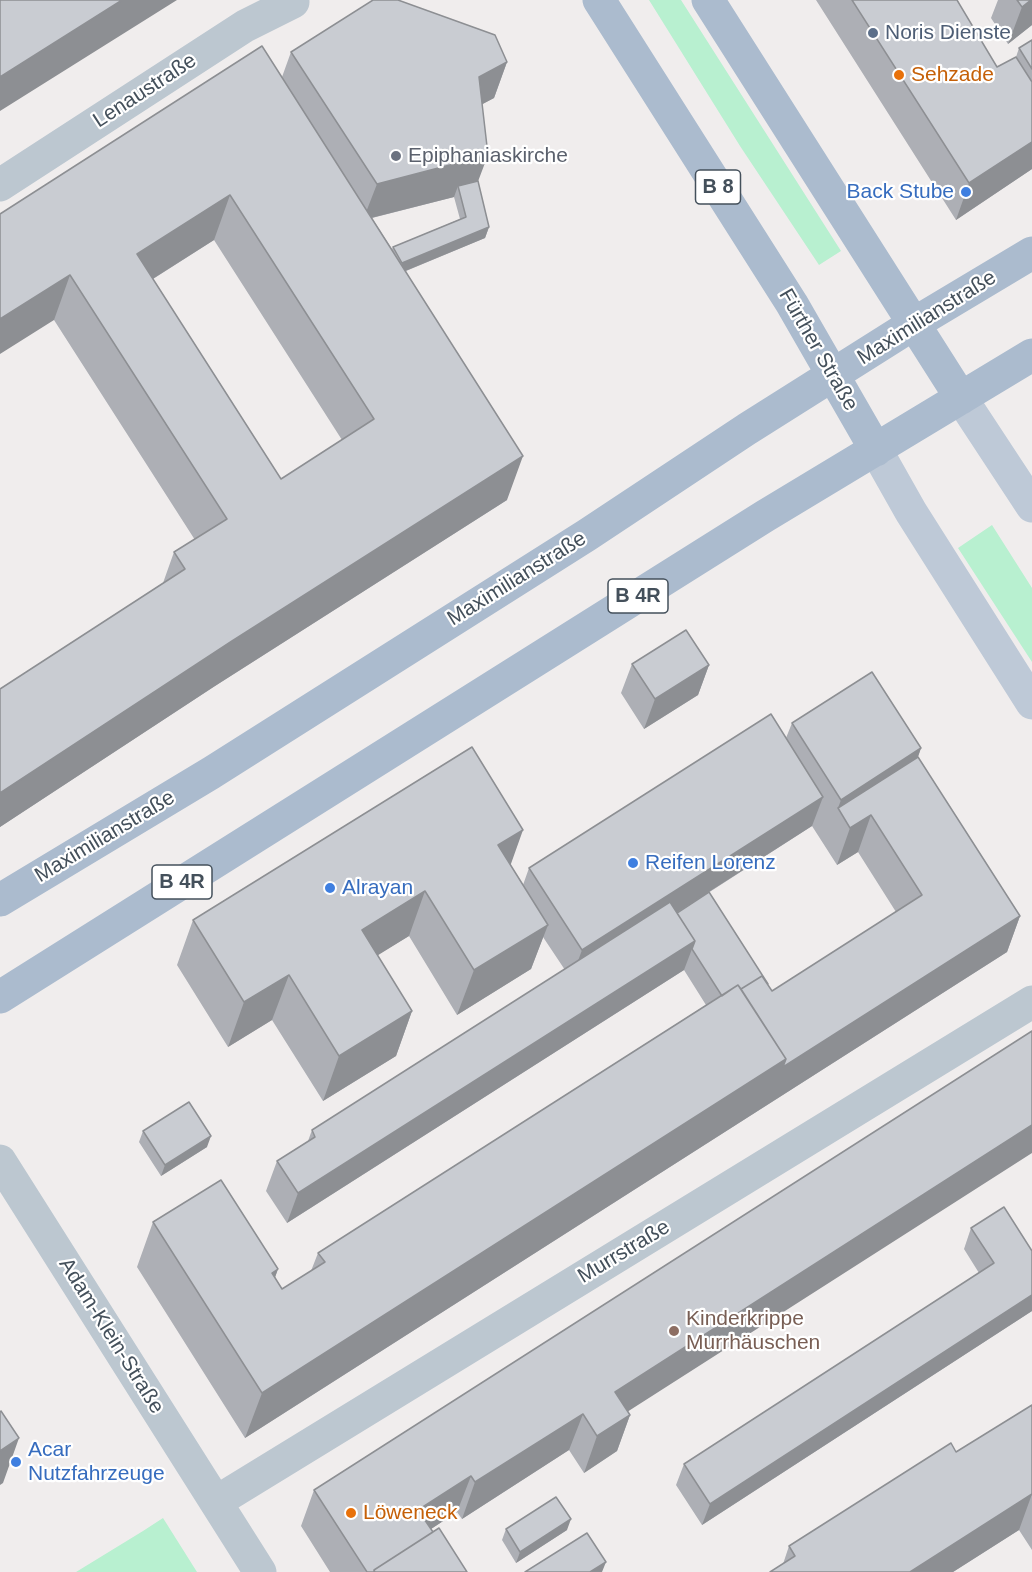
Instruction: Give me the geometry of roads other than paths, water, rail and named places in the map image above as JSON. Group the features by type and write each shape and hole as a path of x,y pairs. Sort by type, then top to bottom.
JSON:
{"main road":[{"name":"Fürther Straße","path":"599,0 771,269 911,512 1032,703"},
{"path":"708,0 1032,506"},
{"name":"Maximilianstraße","path":"0,900 211,773 587,535 747,429 915,323 1032,253"},
{"name":"B 4R","path":"0,997 765,516 1032,355"}],"street":[{"name":"Lenaustraße","path":"0,185 244,26 293,2"},
{"name":"Murrstraße","path":"216,1502 1032,1002"},
{"name":"Adam-Klein-Straße","path":"0,1161 260,1572"}],"place":[{"name":"Noris Dienste","path":"873,33"},
{"name":"Sehzade","path":"899,75"},
{"name":"Epiphaniaskirche","path":"396,156"},
{"name":"Back Stube","path":"966,192"},
{"name":"Reifen Lorenz","path":"633,863"},
{"name":"Alrayan","path":"330,888"},
{"name":"Kinderkrippe Murrhäuschen","path":"674,1331"},
{"name":"Acar Nutzfahrzeuge","path":"16,1462"},
{"name":"Löweneck","path":"351,1513"}]}
